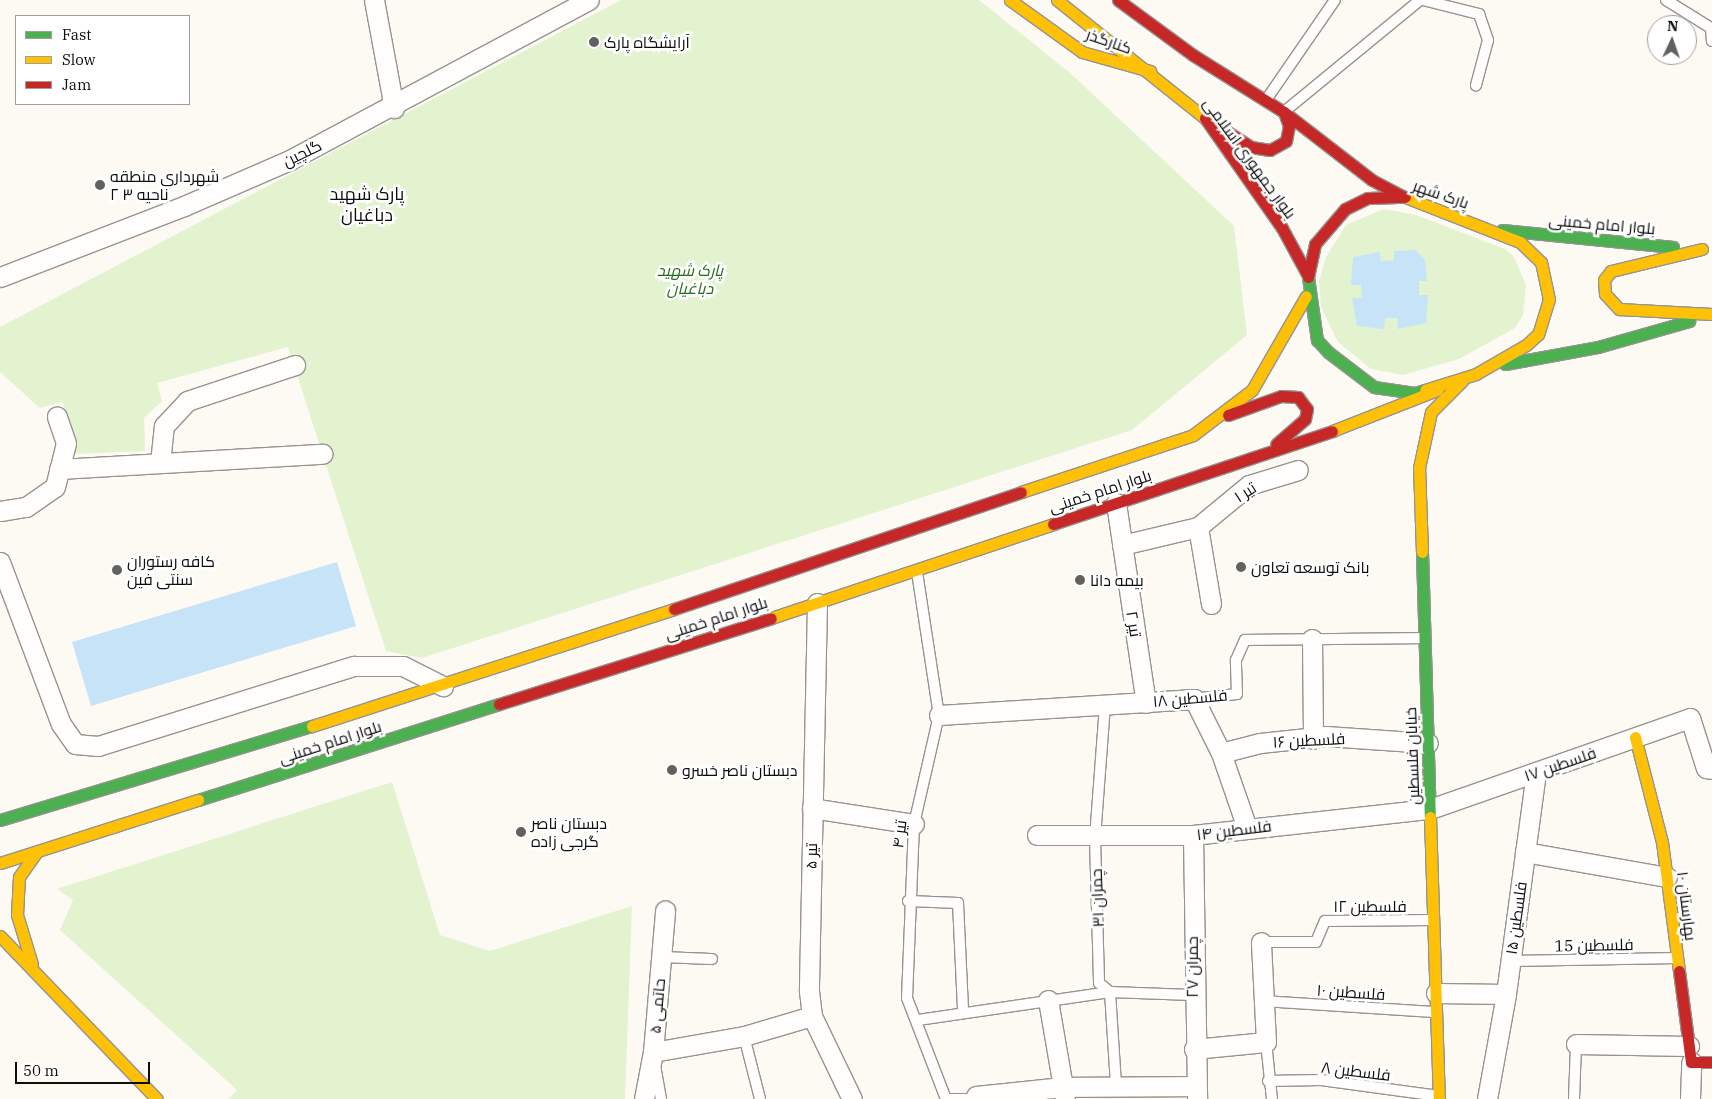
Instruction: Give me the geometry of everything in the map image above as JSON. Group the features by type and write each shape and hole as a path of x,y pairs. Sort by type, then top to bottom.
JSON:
{"main road":[{"name":"کنارگذر","path":"1010,0 1082,52 1152,71"},
{"name":"بلوار جمهوری اسلامی","path":"1057,0 1152,71 1200,113 1282,228 1307,274"},
{"name":"بلوار جمهوری اسلامی","path":"1118,0 1284,112 1372,180 1405,198"},
{"path":"1200,113 1262,151 1286,140 1289,126 1284,112"},
{"name":"پارک شهر","path":"1368,198 1405,198 1488,228 1520,242 1541,262 1549,292 1538,334 1495,366 1437,390 1395,392 1359,377 1317,340 1306,296 1307,274 1315,244 1345,209 1368,198"},
{"name":"بلوار امام خمینی","path":"1488,228 1707,249"},
{"path":"1707,249 1611,271 1604,280 1605,294 1619,309 1712,314"},
{"name":"بلوار امام خمینی","path":"0,820 443,686 1132,459 1193,435 1222,417 1252,390 1270,366 1306,296"},
{"path":"1495,366 1598,347 1712,314"},
{"name":"خیابان فلسطین","path":"1439,1098 1419,468 1431,412 1465,379"},
{"name":"بلوار امام خمینی","path":"0,863 817,603 1377,416 1437,390"},
{"path":"1222,417 1281,396 1298,397 1307,410 1305,419 1268,452"},
{"name":"بهارستان ۱۰","path":"1635,737 1667,877 1690,1054"},
{"path":"32,965 16,915 18,877 36,853"},
{"path":"0,936 32,965 156,1099"},
{"path":"1690,1054 1712,1062"}],"street":[{"path":"374,0 394,108"},
{"name":"گلچین","path":"0,277 184,206 394,108 589,0"},
{"path":"160,463 164,426 187,402 295,365"},
{"path":"0,511 26,507 55,487 66,443 57,417"},
{"path":"59,469 323,454"},
{"name":"تیر ۱","path":"1122,545 1198,527 1249,485 1298,470"},
{"name":"تیر ۲","path":"1116,503 1146,702"},
{"path":"1198,527 1211,604"},
{"path":"0,562 62,724 75,744 98,746 354,666 403,666 443,686"},
{"name":"تیر ۵","path":"817,603 812,808 812,1016 852,1099"},
{"path":"1312,639 1313,739"},
{"path":"1194,699 1221,753 1247,828"},
{"name":"فلسطین ۱۸","path":"939,715 1194,699"},
{"name":"فلسطین ۱۷","path":"1430,809 1690,718 1706,768 1712,769"},
{"name":"فلسطین ۱۶","path":"1221,753 1260,743 1313,739 1428,743"},
{"name":"فلسطین ۱۵","path":"1486,1099 1506,994 1536,772"},
{"path":"812,808 914,824"},
{"name":"فلسطین ۱۴","path":"1037,835 1095,838 1193,835 1430,809"},
{"name":"چمران ۲۷","path":"1193,835 1192,995 1196,1092"},
{"path":"1525,852 1667,877"},
{"name":"حاتمی ۵","path":"644,1099 653,1052 665,912"},
{"path":"1194,1049 1266,1042 1261,942"},
{"path":"1436,993 1506,994"},
{"path":"1048,1000 1064,1093"},
{"path":"653,1052 744,1036 812,1016"},
{"path":"1576,1044 1690,1054 1690,1099"},
{"path":"976,1098 1064,1093 1116,1086 1196,1092"}],"lane":[{"path":"1266,100 1335,0"},
{"path":"1284,112 1422,0 1479,14 1488,40 1476,85"},
{"path":"1666,0 1711,28 1712,41"},
{"name":"تیر ۴","path":"917,570 939,715 914,824 908,901 907,998 918,1020 946,1099"},
{"name":"فلسطین ۱۸","path":"1194,699 1237,694 1236,660 1246,640 1424,638"},
{"name":"چمران ۳۱","path":"1105,705 1095,838 1100,983 1110,992 1116,1086"},
{"path":"908,901 958,903 963,1011"},
{"name":"فلسطین ۱۲","path":"1261,942 1316,942 1325,921 1433,920"},
{"path":"661,958 712,959"},
{"name":"فلسطین 15","path":"1510,961 1678,958"},
{"path":"918,1020 963,1011 1110,992 1192,995"},
{"name":"فلسطین ۱۰","path":"1263,1001 1436,1012"},
{"path":"744,1036 760,1099"},
{"path":"1266,1042 1268,1081 1272,1099"},
{"path":"1574,1099 1576,1044"},
{"path":"653,1052 661,1099"},
{"name":"فلسطین ۸","path":"1268,1081 1321,1080 1439,1098"},
{"path":"950,1099 976,1098"}],"green space":[{"name":"پارک شهید دباغیان","path":"621,0 979,0 1069,72 1234,226 1247,335 1132,430 422,658 386,651 288,347 157,383 162,401 144,418 145,451 75,454 63,402 40,408 0,372 0,327"},
{"path":"1384,209 1416,215 1505,249 1514,257 1526,285 1523,315 1515,328 1459,359 1403,375 1371,369 1338,342 1321,307 1319,281 1326,257 1346,225"},
{"path":"392,782 440,935 490,951 632,906 625,1099 228,1099 237,1090 60,930 73,900 57,889"}],"water":[{"path":"1415,250 1425,260 1427,281 1419,281 1419,295 1428,295 1426,323 1398,329 1397,318 1385,318 1384,329 1357,326 1352,298 1362,298 1361,285 1351,285 1353,257 1380,252 1381,261 1394,260 1394,251"},
{"path":"337,562 356,626 91,706 72,642"}],"traffic: fast":[{"path":"1502,230 1673,247"},
{"path":"1308,277 1317,340 1328,352 1374,387 1415,393 1425,390"},
{"path":"1505,364 1598,347 1689,321"},
{"path":"1422,552 1430,817"},
{"path":"198,800 499,704"},
{"path":"0,820 312,726"}],"traffic: slow":[{"path":"1010,0 1082,52 1150,71"},
{"path":"1057,0 1205,118"},
{"path":"1405,197 1520,242 1541,262 1549,299 1538,334 1526,345 1476,374 1425,390"},
{"path":"1702,249 1611,271 1604,280 1605,294 1619,309 1712,314"},
{"path":"1021,492 1193,435 1252,390 1306,296"},
{"path":"1422,552 1419,468 1431,412 1462,381"},
{"path":"1332,431 1437,390"},
{"path":"771,618 1053,524"},
{"path":"312,726 674,609"},
{"path":"1635,737 1662,842 1679,971"},
{"path":"0,863 198,800"},
{"path":"1430,817 1439,1099"},
{"path":"32,964 17,915 19,877 36,853"},
{"path":"0,936 157,1099"}],"traffic: jam":[{"path":"1118,0 1193,55 1284,112 1372,180 1404,197"},
{"path":"1214,123 1251,147 1270,150 1286,141 1289,126 1284,112"},
{"path":"1205,118 1282,228 1307,274"},
{"path":"1308,277 1315,244 1345,209 1368,198 1405,197"},
{"path":"1228,415 1281,396 1298,397 1307,409 1305,419 1276,444"},
{"path":"1053,524 1332,431"},
{"path":"674,609 1021,492"},
{"path":"499,704 771,618"},
{"path":"1679,971 1691,1062 1712,1062"}],"place":[{"name":"آرایشگاه پارک","path":"594,42"},
{"name":"شهرداری منطقه ۲ ناحیه ۳","path":"100,185"},
{"name":"بانک توسعه تعاون","path":"1241,567"},
{"name":"کافه رستوران سنتی فین","path":"117,570"},
{"name":"بیمه دانا","path":"1080,580"},
{"name":"دبستان ناصر خسرو","path":"672,770"},
{"name":"دبستان ناصر گرجی زاده","path":"521,832"}],"district":[{"name":"پارک شهید دباغیان","path":"367,205"}]}
